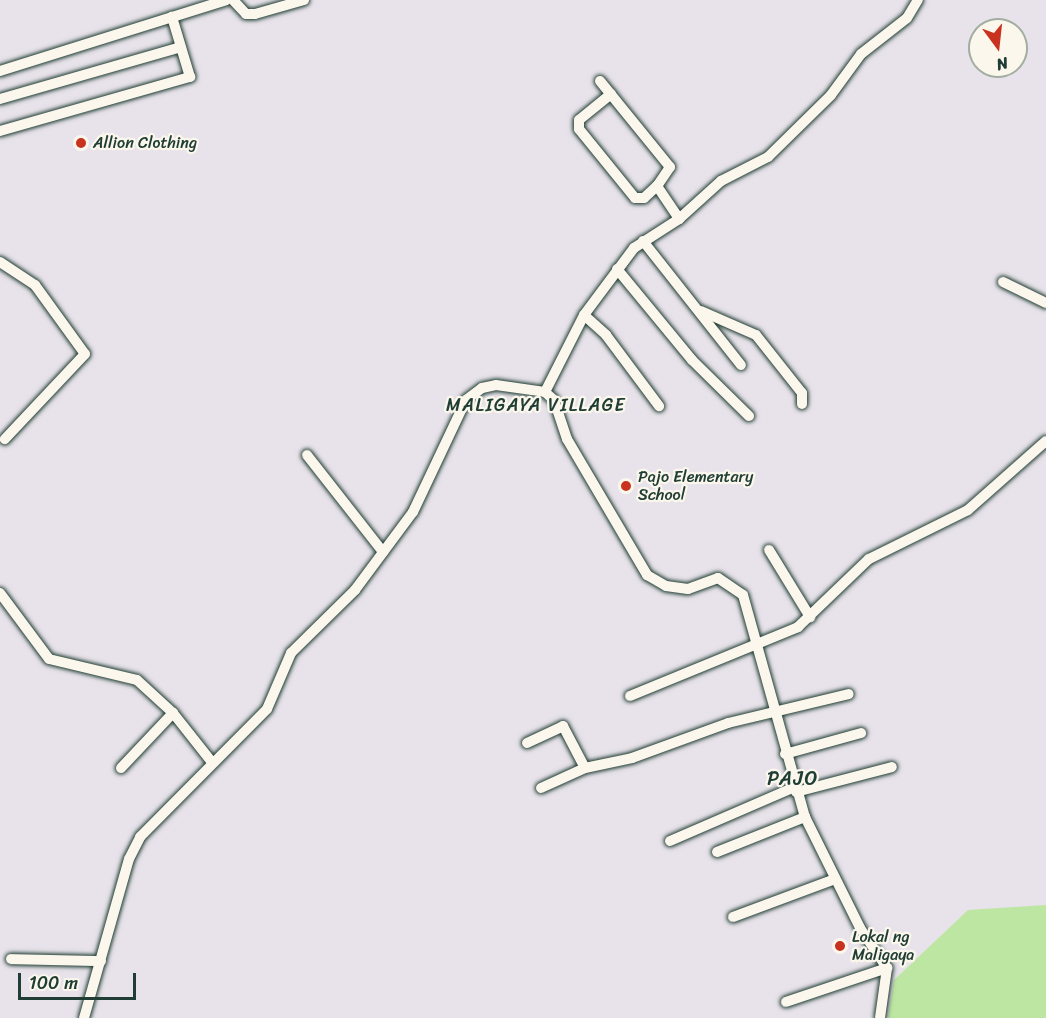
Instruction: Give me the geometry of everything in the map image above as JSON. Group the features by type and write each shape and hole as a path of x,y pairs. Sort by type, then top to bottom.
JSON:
{"street":[{"path":"0,71 226,0"},
{"path":"233,0 246,14 255,14 304,0"},
{"path":"545,392 584,315 616,269 644,241 679,219 721,181 768,157 831,95 861,54 907,18 918,0"},
{"path":"0,131 190,77 172,17"},
{"path":"0,99 181,47"},
{"path":"600,81 611,94 670,167 657,186 644,198 635,198 579,129 579,120 611,94"},
{"path":"657,186 679,219"},
{"path":"644,241 741,365"},
{"path":"0,262 35,285 85,354 6,439"},
{"path":"616,269 692,360 749,416"},
{"path":"1003,282 1046,303"},
{"path":"701,311 756,335 802,393 802,404"},
{"path":"584,315 606,335 659,406"},
{"path":"84,1018 129,859 140,837 211,761 255,723 267,709 291,653 355,590 413,512 466,400 482,388 496,385 545,392 554,400 567,439 611,509 637,563 666,586 688,589 718,578 726,580 743,595 785,754 805,817 835,879 887,968 880,1018"},
{"path":"630,696 688,670 758,647 810,617 869,559 968,510 1046,441"},
{"path":"307,455 383,552"},
{"path":"769,550 810,617"},
{"path":"0,593 49,659 134,678 173,712 211,761"},
{"path":"541,788 585,768 632,758 686,736 849,694"},
{"path":"121,768 173,712"},
{"path":"527,743 563,726 585,768"},
{"path":"785,754 861,733"},
{"path":"670,841 796,790 892,767"},
{"path":"717,852 805,817"},
{"path":"733,917 835,879"},
{"path":"11,959 101,962"},
{"path":"786,1002 887,968"}],"green space":[{"path":"1046,905 1046,1018 888,1018 894,980 968,910"}],"place":[{"name":"Allion Clothing","path":"81,143"},
{"name":"Pajo Elementary School","path":"626,486"},
{"name":"Lokal ng Maligaya","path":"840,946"}],"district":[{"name":"MALIGAYA VILLAGE","path":"536,405"},
{"name":"PAJO","path":"793,778"}]}
